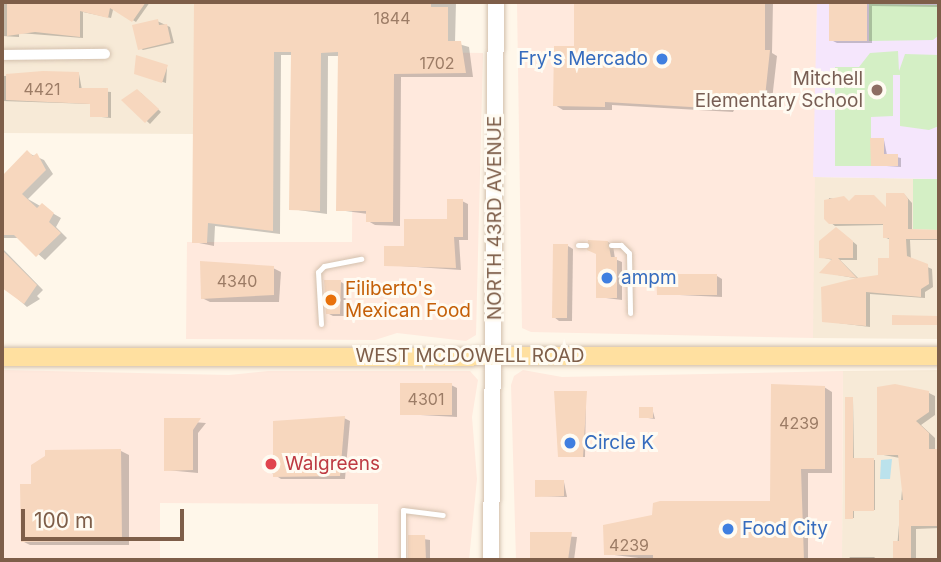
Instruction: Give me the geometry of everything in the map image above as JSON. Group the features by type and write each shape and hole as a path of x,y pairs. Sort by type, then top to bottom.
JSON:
{"main road":[{"name":"NORTH 43RD AVENUE","path":"491,560 496,2"},
{"name":"WEST MCDOWELL ROAD","path":"2,357 939,356"}],"street":[{"path":"2,55 106,54"}],"lane":[{"path":"578,245 586,246"},
{"path":"611,246 621,245 629,253 630,313"},
{"path":"321,324 318,272 324,266 361,259"},
{"path":"403,560 403,510 443,515"}],"shaded area":[{"path":"2,2 194,2 194,134 2,133"},
{"path":"517,2 817,2 813,338 531,332 522,328"},
{"name":"Mitchell Elementary School","path":"817,2 939,2 939,179 813,177"},
{"path":"353,51 483,53 476,335 466,341 397,333 375,340 186,339 187,242 352,242"},
{"path":"813,177 939,179 939,339 813,338"},
{"path":"2,370 229,375 268,371 470,371 478,380 472,417 477,479 469,560 378,560 378,504 160,503 160,560 2,560"},
{"path":"523,370 562,377 843,371 842,560 516,560 511,385 514,376"},
{"path":"939,370 939,560 842,560 843,371"}],"green space":[{"path":"869,4 938,5 939,35 933,40 869,41"},
{"path":"898,51 899,71 905,54 939,55 939,126 929,130 900,126 900,75 893,75 893,116 871,117 871,166 835,166 835,67 859,67 870,53"},
{"path":"913,179 939,179 939,230 913,229"}],"water":[{"path":"892,459 890,479 880,479 881,460"}],"building":[{"path":"7,2 146,2 132,22 110,8 108,18 80,11 80,37 35,32 7,36"},
{"path":"194,2 431,2 431,7 448,7 448,41 461,41 466,73 394,74 393,222 366,222 366,211 336,211 338,52 321,53 320,211 289,210 291,52 274,52 273,231 208,223 207,243 192,243"},
{"name":"Fry's Mercado","path":"574,2 765,2 765,50 770,50 765,97 731,96 725,109 605,102 605,107 553,106 554,46 574,46"},
{"path":"829,2 867,2 867,41 829,41"},
{"path":"158,19 159,25 167,24 171,42 138,50 132,25"},
{"path":"136,55 168,65 162,83 134,74"},
{"path":"79,72 79,88 108,88 108,117 90,117 90,104 6,100 6,74"},
{"path":"137,89 159,109 145,123 121,100"},
{"path":"870,138 884,138 884,154 898,154 898,166 871,166"},
{"path":"27,150 33,156 37,153 46,170 22,194 37,208 42,203 54,213 49,222 61,233 36,257 14,235 2,235 2,176"},
{"path":"886,193 904,193 908,199 908,229 939,230 939,239 906,239 907,256 928,264 929,284 921,289 921,297 866,292 866,326 822,322 821,287 878,275 878,258 889,258 889,238 883,238 883,224 829,224 824,219 824,200 844,196 849,201 855,195 874,195 886,207"},
{"path":"447,199 463,199 463,237 454,237 456,268 384,266 384,246 404,246 404,219 447,219"},
{"path":"836,227 853,241 853,258 838,258 857,278 819,273 832,259 819,258 819,241"},
{"name":"ampm","path":"588,240 608,241 611,257 617,257 617,298 596,298 596,254 587,250"},
{"path":"553,244 568,244 567,318 552,318"},
{"path":"2,250 37,285 24,304 2,288"},
{"path":"200,261 274,266 274,295 201,299"},
{"path":"656,274 717,274 717,295 657,295"},
{"name":"Filiberto's Mexican Food","path":"324,280 341,280 340,314 326,314"},
{"path":"892,315 939,316 939,325 892,325"},
{"path":"400,383 452,383 452,415 400,415"},
{"path":"771,384 825,386 825,469 801,469 804,560 653,560 653,555 604,555 603,525 652,515 653,503 770,501"},
{"path":"895,384 929,391 929,412 916,421 929,433 929,449 939,449 939,526 911,526 911,560 893,560 893,541 899,541 899,500 903,500 898,455 877,455 877,387"},
{"path":"554,391 587,391 583,457 558,457"},
{"path":"845,397 853,397 853,458 874,458 874,511 853,511 853,519 845,519"},
{"path":"639,407 653,407 653,418 639,418"},
{"name":"Walgreens","path":"345,416 340,476 273,477 273,470 264,470 264,457 273,457 273,421"},
{"path":"164,418 201,418 193,430 193,470 164,471"},
{"path":"121,449 122,541 21,542 20,484 31,484 31,465 45,456 45,450"},
{"path":"535,480 564,480 564,496 535,497"},
{"path":"530,532 572,532 568,560 530,560"},
{"path":"408,535 425,535 426,560 408,560"}],"place":[{"name":"Fry's Mercado","path":"662,59"},
{"name":"Mitchell Elementary School","path":"877,90"},
{"name":"ampm","path":"607,278"},
{"name":"Filiberto's Mexican Food","path":"331,300"},
{"name":"Circle K","path":"570,443"},
{"name":"Walgreens","path":"271,464"},
{"name":"Food City","path":"728,529"}]}
